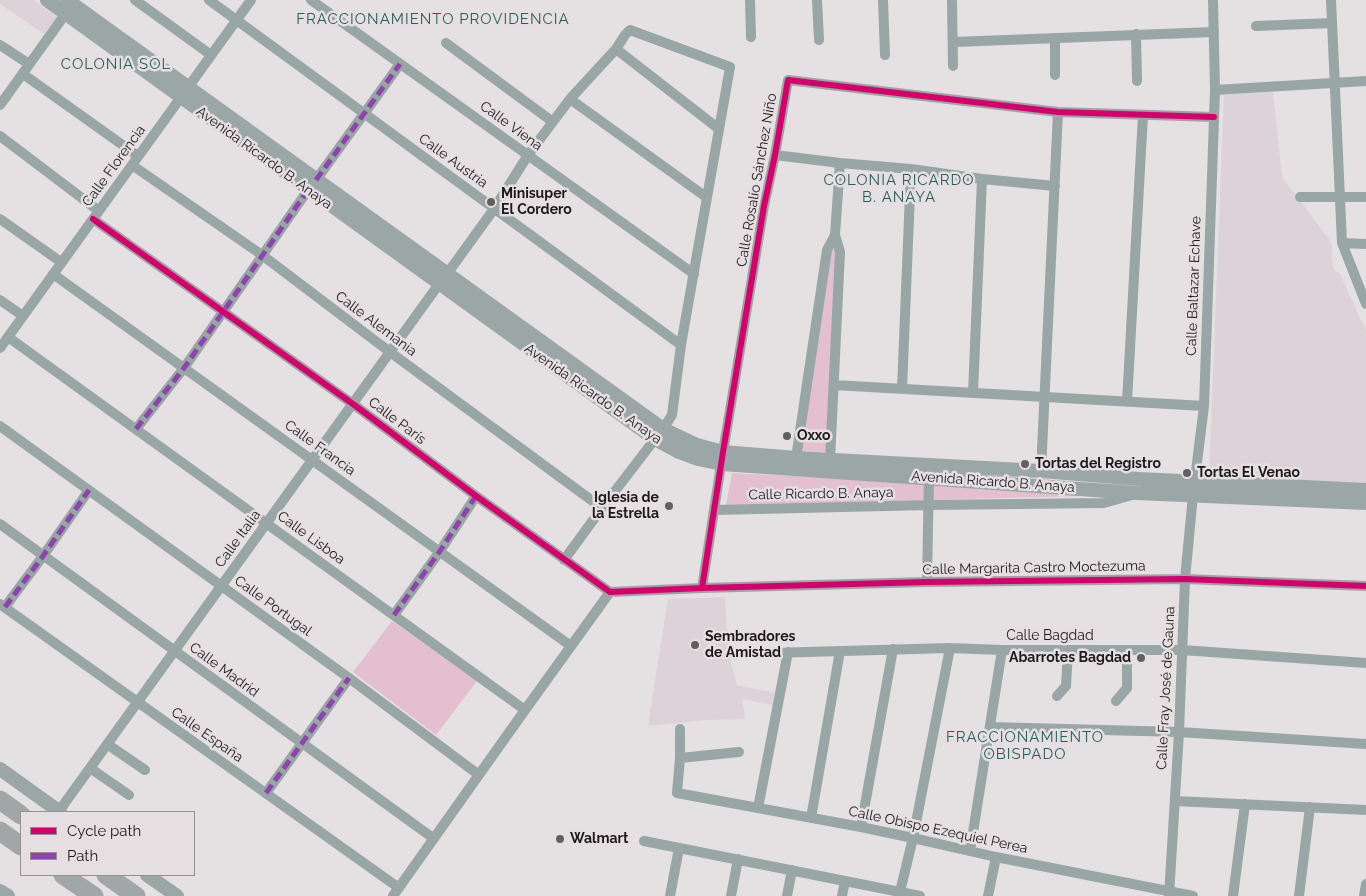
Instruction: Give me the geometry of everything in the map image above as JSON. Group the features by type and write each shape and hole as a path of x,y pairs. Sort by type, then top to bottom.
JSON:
{"highway":[{"path":"0,800 20,814"},
{"path":"0,830 20,845"},
{"path":"64,876 94,896"},
{"path":"107,876 136,896"}],"main road":[{"name":"Avenida Ricardo B. Anaya","path":"47,0 70,4 184,92 659,434 697,445 722,458 929,471 1041,472 1139,479 1194,488 1287,493 1366,503"},
{"name":"Avenida Ricardo B. Anaya","path":"722,458 830,460 1137,493 1194,488"},
{"name":"Avenida Ricardo B. Anaya","path":"1287,493 1366,490"},
{"path":"0,769 58,811"},
{"path":"148,876 177,896"},
{"path":"0,890 8,896"}],"street":[{"path":"135,0 212,54"},
{"name":"Calle Austria","path":"209,0 680,345"},
{"name":"Calle Florencia","path":"0,348 251,0"},
{"name":"Calle Viena","path":"312,0 694,274"},
{"path":"750,0 751,37"},
{"path":"817,0 819,40"},
{"path":"883,0 885,55"},
{"path":"952,0 954,66"},
{"name":"Calle Baltazar Echave","path":"1194,488 1204,406 1215,90 1213,0"},
{"path":"1331,0 1342,243 1366,304"},
{"path":"0,105 70,4"},
{"path":"1256,26 1332,23"},
{"name":"Calle Italia","path":"60,811 494,209 528,155 570,99 616,49 630,30 730,67 719,129"},
{"path":"954,42 1214,32"},
{"path":"1136,34 1137,81"},
{"path":"1055,38 1055,75"},
{"path":"446,43 553,122"},
{"path":"0,45 29,64"},
{"path":"564,560 672,415 680,345 719,129 616,49"},
{"path":"136,429 184,368 262,255 400,64"},
{"name":"Calle Alemania","path":"22,74 390,352 602,508"},
{"name":"Calle Rosalío Sánchez Niño","path":"702,588 764,206 788,80 1058,112 1214,116"},
{"path":"1215,90 1366,81"},
{"path":"570,99 706,197"},
{"path":"1041,472 1058,112"},
{"path":"1127,402 1143,114"},
{"name":"Calle París","path":"0,136 96,215 223,311 610,592"},
{"path":"775,155 1055,186"},
{"path":"830,460 840,252 835,235 840,163"},
{"path":"902,389 911,169"},
{"path":"973,393 982,179"},
{"path":"1300,197 1366,197"},
{"path":"0,219 62,262"},
{"path":"796,458 827,250 835,235"},
{"path":"1342,243 1366,244"},
{"name":"Calle Francia","path":"53,274 571,646"},
{"path":"0,300 23,316"},
{"name":"Calle Lisboa","path":"8,337 525,710"},
{"path":"834,385 1204,406"},
{"name":"Calle Portugal","path":"0,426 350,678 479,775"},
{"path":"927,582 929,471"},
{"name":"Calle Fray José de Gauna","path":"1170,894 1185,578 1194,488"},
{"path":"2,605 43,556 90,490"},
{"name":"Calle Ricardo B. Anaya","path":"714,510 1104,502 1137,493"},
{"path":"394,615 440,551 476,496"},
{"name":"Calle Madrid","path":"0,524 434,838"},
{"name":"Calle Margarita Castro Moctezuma","path":"702,588 1185,578 1366,586"},
{"path":"396,892 610,592 702,588"},
{"name":"Calle España","path":"2,605 266,793 396,892"},
{"path":"899,894 913,838 950,648"},
{"name":"Calle Bagdad","path":"735,654 950,648 1002,650 1182,650 1366,663"},
{"path":"861,827 893,650"},
{"path":"970,851 1002,650"},
{"path":"1057,696 1066,686 1068,650"},
{"path":"1116,701 1127,688 1127,650"},
{"path":"812,818 840,651"},
{"path":"758,808 788,652"},
{"path":"266,793 350,678"},
{"path":"990,727 1179,732 1366,744"},
{"path":"680,729 680,758 739,752"},
{"path":"107,744 145,770"},
{"name":"Calle Obispo Ezequiel Perea","path":"680,758 677,793 861,827 1170,894 1194,896"},
{"path":"90,768 129,795"},
{"path":"1174,801 1366,810"},
{"path":"1234,896 1245,804"},
{"path":"1299,896 1310,807"},
{"path":"644,841 845,881 899,894 920,896"},
{"path":"670,896 679,848"},
{"path":"988,896 996,857"},
{"path":"731,896 738,860"},
{"path":"787,896 792,870"},
{"path":"842,896 845,881"},
{"path":"1364,896 1366,884"}],"shaded area":[{"path":"0,0 33,0 57,17 44,34 0,4"},
{"path":"1273,92 1282,177 1331,242 1333,269 1340,274 1366,331 1366,484 1209,475 1224,95"},
{"path":"835,249 838,251 827,452 799,451 831,251"},
{"path":"732,473 1085,491 1085,496 726,505"},
{"name":"Sembradores de Amistad","path":"725,597 731,663 737,685 775,693 773,705 742,699 745,719 706,720 648,726 668,599"},
{"path":"392,621 477,681 436,735 353,672"}],"marked path":[{"path":"316,180 400,64"},
{"path":"136,429 184,368 308,190"},
{"path":"5,607 89,490"},
{"path":"394,615 440,551 476,496"},
{"path":"266,793 349,678"}],"cycle path":[{"path":"702,588 764,206 788,80 1058,112 1214,117"},
{"path":"93,219 353,404 476,496 610,592 927,582 1185,579 1366,586"}],"place":[{"name":"Minisuper El Cordero","path":"491,202"},
{"name":"Oxxo","path":"787,436"},
{"name":"Tortas del Registro","path":"1025,464"},
{"name":"Tortas El Venao","path":"1187,473"},
{"name":"Iglesia de la Estrella","path":"669,506"},
{"name":"Sembradores de Amistad","path":"695,645"},
{"name":"Abarrotes Bagdad","path":"1141,658"},
{"name":"Walmart","path":"560,839"}],"district":[{"name":"FRACCIONAMIENTO PROVIDENCIA","path":"433,19"},
{"name":"COLONIA SOL","path":"116,64"},
{"name":"COLONIA RICARDO B. ANAYA","path":"899,188"},
{"name":"FRACCIONAMIENTO OBISPADO","path":"1025,746"}]}
